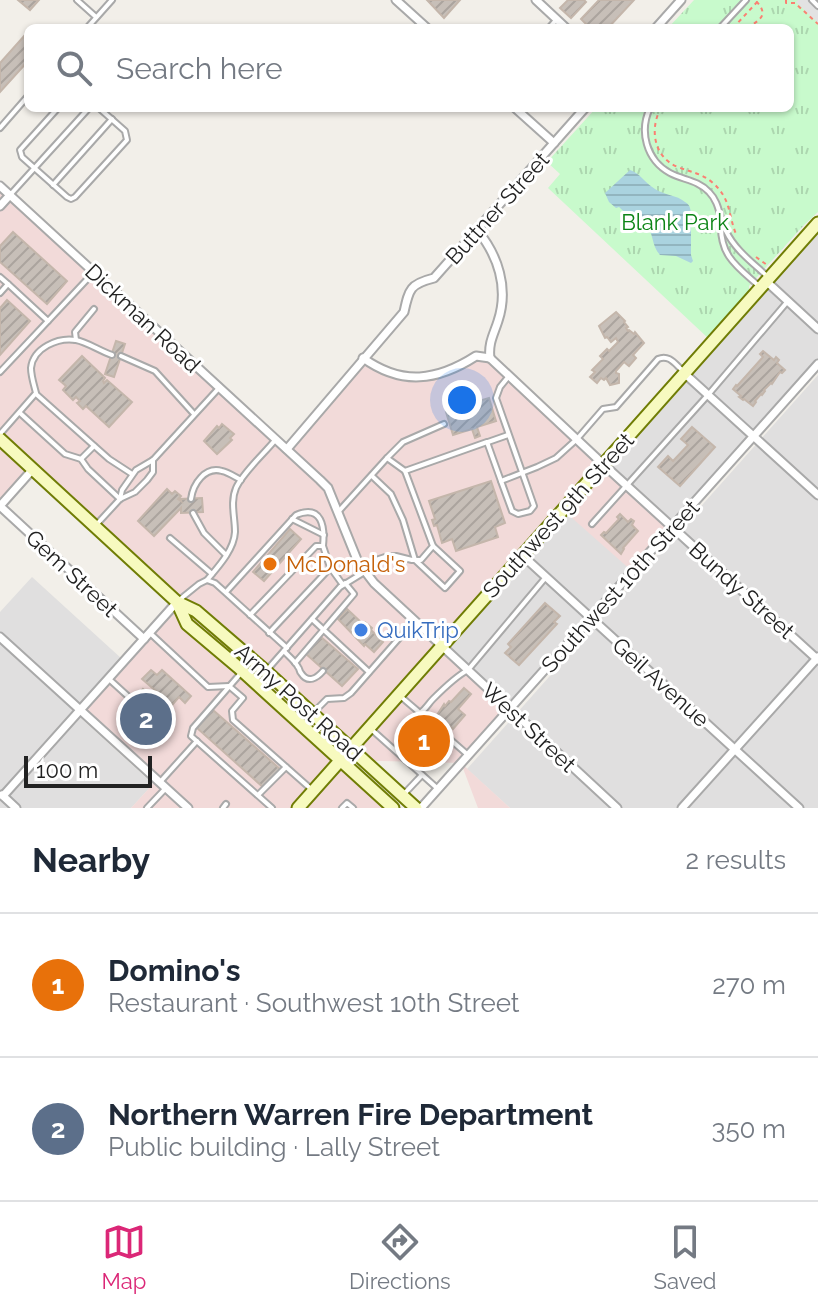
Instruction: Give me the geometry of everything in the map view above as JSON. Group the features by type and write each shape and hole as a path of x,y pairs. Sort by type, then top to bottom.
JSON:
{"main road":[{"name":"Southwest 9th Street","path":"303,806 313,791 818,223"},
{"name":"Army Post Road","path":"0,436 177,602 196,611 419,808"},
{"name":"Army Post Road","path":"177,602 187,624 393,808"}],"street":[{"path":"396,0 423,24"},
{"path":"536,0 562,24"},
{"path":"660,24 681,0"},
{"path":"519,112 554,143"},
{"name":"Buttner Street","path":"287,449 404,312 413,286 434,278 581,112"},
{"name":"Dickman Road","path":"0,186 328,488 358,562 366,571"},
{"path":"0,206 10,195"},
{"path":"363,358 390,373 416,378 443,374 476,356 490,358 490,342 501,311 502,282 494,254 477,230"},
{"path":"765,282 818,329"},
{"name":"Bundy Street","path":"490,358 818,658"},
{"name":"Southwest 10th Street","path":"419,808 818,364"},
{"path":"684,373 818,495"},
{"path":"0,506 33,469"},
{"name":"Gem Street","path":"0,506 147,636"},
{"name":"Geil Avenue","path":"522,555 799,808"},
{"name":"West Street","path":"366,571 374,583 617,808"},
{"path":"16,808 1,795 177,602"},
{"path":"0,637 184,807"},
{"path":"682,808 818,658"}],"lane":[{"path":"77,0 97,17"},
{"path":"91,24 112,0"},
{"path":"736,0 741,5"},
{"path":"724,24 746,0"},
{"path":"812,0 818,6"},
{"path":"553,24 557,19"},
{"path":"0,128 24,101"},
{"path":"54,112 20,150 22,157 71,199 127,140 125,131 104,112"},
{"path":"10,195 85,112"},
{"path":"649,112 644,125 645,137 653,158 671,174 698,183 709,192 716,201 725,230 765,282"},
{"path":"53,185 112,119"},
{"path":"721,218 723,248 728,257 765,282"},
{"path":"0,372 94,272"},
{"path":"0,277 48,321"},
{"path":"0,293 8,284"},
{"path":"592,524 788,301"},
{"path":"76,340 75,332 94,309"},
{"path":"112,355 76,340 53,343 43,347 32,362 31,371 36,393 109,459 132,474"},
{"path":"121,356 155,371 194,414"},
{"path":"501,481 556,458 603,409 616,407 658,359 668,358 684,373"},
{"path":"487,442 512,511 518,514 530,511 534,506 496,398 509,376"},
{"path":"120,499 132,474 153,460 219,388"},
{"path":"0,436 36,393"},
{"path":"19,413 65,454 81,459 120,499"},
{"path":"338,512 403,442 444,424"},
{"path":"405,471 508,435"},
{"path":"177,602 207,580 226,555 235,534 235,490 276,439"},
{"path":"81,459 94,446"},
{"path":"372,476 391,494 415,560 445,588 460,571 433,546 405,471 387,458"},
{"path":"95,526 120,499 135,492 147,480 153,472 153,460"},
{"path":"191,499 194,486 208,472 221,470 241,480"},
{"path":"226,592 292,519 304,512 312,512 319,518 325,531 323,546 330,567 354,594 295,663"},
{"path":"193,513 208,539 226,555"},
{"path":"292,519 324,535"},
{"path":"170,538 212,574"},
{"path":"250,615 309,551 323,546"},
{"path":"266,671 344,584 366,571 373,561 396,556 421,560 433,546"},
{"path":"269,633 330,567"},
{"path":"420,713 468,670 546,577"},
{"path":"207,580 226,592 269,633 305,678 312,680 323,671"},
{"path":"312,619 369,672"},
{"path":"313,714 327,699 344,698 351,693 415,620"},
{"path":"147,636 208,687 229,686 243,698 232,711 233,720 313,791"},
{"path":"242,671 193,728 191,736 272,808"},
{"path":"109,679 131,699"},
{"path":"398,695 468,755"},
{"path":"369,728 438,789"},
{"path":"147,808 197,741"},
{"path":"258,795 286,767"},
{"path":"403,796 422,775"},
{"path":"342,808 347,803 353,808"}],"path":[{"path":"786,0 786,3 795,3 818,24"},
{"path":"737,24 757,1 762,8 761,19 753,24"}],"shaded area":[{"path":"818,0 818,23 796,2"},
{"path":"0,186 287,448 363,358 373,365 425,377 482,355 673,527 633,572 563,510 442,645 510,710 461,763 343,760 396,808 131,808 153,784 153,777 80,710 177,602 33,469 0,506"},
{"path":"818,223 818,364 510,710 442,645"},
{"path":"818,375 818,808 510,808 467,769"},
{"path":"32,577 122,659 74,712 153,784 131,808 0,808 0,612"},
{"path":"461,763 510,808 478,808"}],"green space":[{"name":"Blank Park","path":"694,0 818,0 818,212 749,286 749,292 709,339 548,188 560,174 547,162 592,112 794,112 794,24 672,24"}],"water":[{"path":"630,170 655,189 689,205 691,263 676,256 660,255 649,228 609,202 605,193"}],"building":[{"path":"18,0 39,0 30,10"},
{"path":"427,0 460,0 444,18"},
{"path":"568,0 586,2 571,18 560,8"},
{"path":"599,0 634,0 612,24 586,24 581,19"},
{"path":"24,36 24,65 0,92 0,63"},
{"path":"13,232 67,281 47,304 0,262 0,246"},
{"path":"7,300 30,321 0,355 0,308"},
{"path":"616,312 625,321 628,331 635,332 644,343 633,355 636,358 629,366 624,362 616,371 619,383 610,385 606,378 601,378 597,383 590,377 595,372 592,370 603,359 600,356 618,342 616,338 611,342 605,338 599,326"},
{"path":"116,341 125,344 114,377 105,374"},
{"path":"763,351 774,360 776,357 779,360 777,363 785,370 764,390 753,406 733,389 763,357 760,354"},
{"path":"82,356 105,378 104,383 107,380 132,402 109,427 86,406 83,409 76,397 73,400 63,390 66,386 59,380"},
{"path":"475,388 479,401 489,398 496,421 477,427 480,436 475,438 472,429 453,435 446,412 456,409 451,396"},
{"path":"222,424 234,434 217,454 204,441"},
{"path":"692,427 715,447 680,486 658,467 668,456 673,461 688,445 681,439"},
{"path":"491,481 505,523 495,527 498,537 456,551 452,539 442,543 437,525 434,526 432,520 435,519 429,501"},
{"path":"167,489 181,496 178,499 181,501 202,498 203,512 181,513 181,508 154,536 138,521"},
{"path":"620,514 628,522 631,519 634,521 632,525 638,531 621,554 601,535 619,519"},
{"path":"290,529 301,539 264,581 253,572"},
{"path":"545,603 560,616 554,622 557,624 519,665 505,653 511,647 508,644"},
{"name":"QuikTrip","path":"347,609 372,628 383,642 374,652 338,619"},
{"path":"321,637 358,669 342,686 306,654"},
{"path":"151,670 157,675 162,670 191,696 185,703 179,697 172,705 142,679"},
{"path":"464,688 471,694 458,709 465,715 453,729 437,715 444,704 451,702"},
{"path":"143,689 154,698 145,708 167,728 156,740 123,711"},
{"path":"213,710 280,769 264,788 197,728"},
{"path":"412,722 441,749 438,752 442,755 435,763 402,733"}],"place":[{"name":"McDonald's","path":"270,564"},
{"name":"QuikTrip","path":"361,630"},
{"name":"Northern Warren Fire Department","path":"146,719"},
{"name":"Domino's","path":"424,741"}]}
